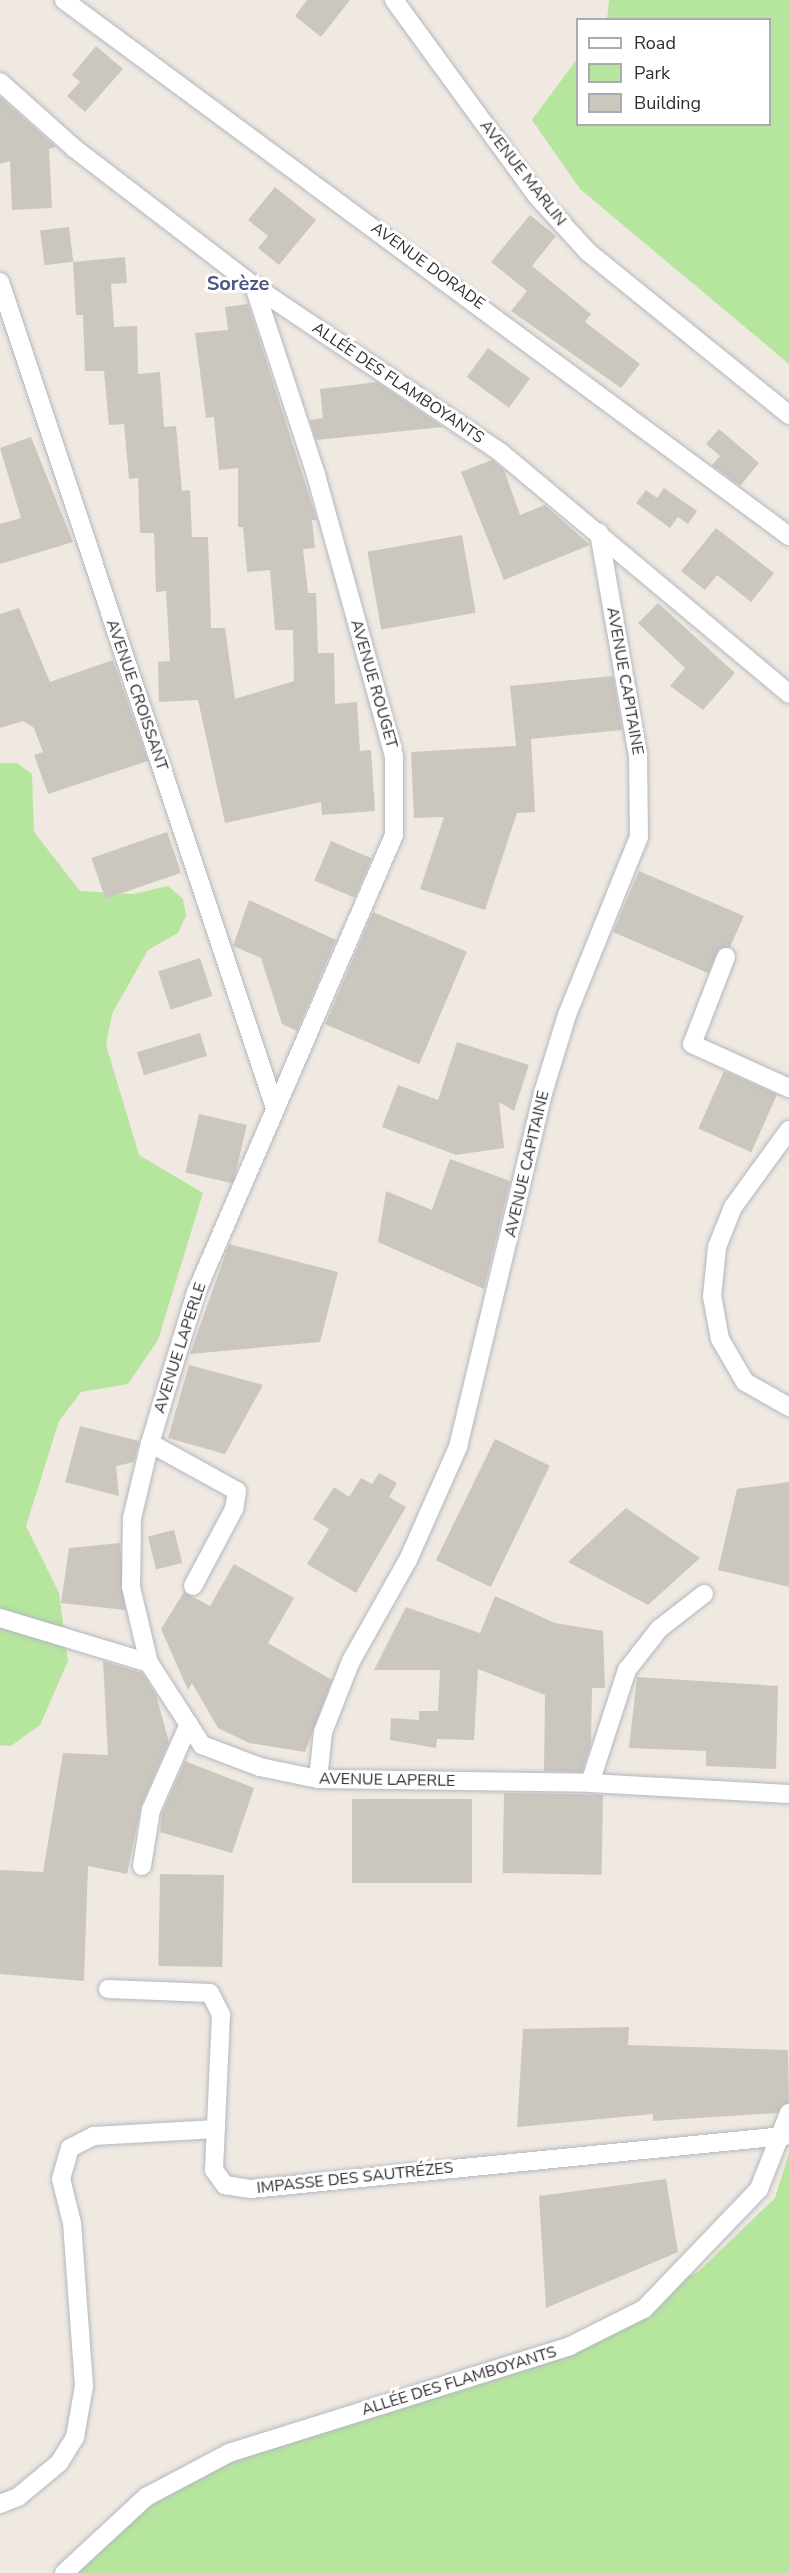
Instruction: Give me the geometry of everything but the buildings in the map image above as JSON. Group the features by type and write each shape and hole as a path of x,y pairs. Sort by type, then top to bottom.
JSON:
{"street":[{"name":"AVENUE DORADE","path":"64,0 789,536"},
{"name":"AVENUE MARLIN","path":"394,0 536,195 588,252 789,415"},
{"name":"ALLÉE DES FLAMBOYANTS","path":"0,82 74,148 254,286 500,452 599,532 789,694"},
{"name":"AVENUE CROISSANT","path":"0,282 275,1108"},
{"name":"AVENUE ROUGET","path":"254,286 316,475 394,756 394,835 275,1108"},
{"name":"AVENUE CAPITAINE","path":"318,1779 323,1732 351,1661 408,1560 458,1447 546,1082 567,1015 639,837 639,756 599,532"},
{"path":"726,957 692,1044 789,1088"},
{"name":"AVENUE LAPERLE","path":"275,1108 196,1292 150,1443 132,1518 131,1587 149,1663 202,1745 318,1779 590,1783 789,1794"},
{"path":"789,1130 733,1207 717,1247 712,1296 720,1339 745,1382 789,1407"},
{"path":"150,1443 237,1491 234,1509 193,1586"},
{"path":"590,1783 627,1670 659,1629 704,1594"},
{"path":"0,1617 149,1663"},
{"path":"142,1866 151,1810 189,1724"},
{"name":"IMPASSE DES SAUTRÉZES","path":"108,1989 210,1993 221,2015 214,2170 225,2185 251,2189 784,2136"},
{"name":"ALLÉE DES FLAMBOYANTS","path":"64,2573 146,2497 229,2453 570,2346 644,2309 759,2189 784,2136 789,2113"},
{"path":"0,2504 18,2497 59,2463 75,2436 84,2386 72,2223 61,2180 70,2148 94,2136 216,2129"}],"green space":[{"path":"609,0 789,0 789,364 580,189 532,120 576,60 576,126 771,126 771,18 607,18"},
{"path":"0,763 17,763 32,774 34,832 80,891 133,894 168,886 183,899 186,916 178,933 148,950 112,1014 106,1045 139,1155 203,1193 158,1340 128,1384 81,1392 59,1421 26,1526 59,1593 68,1661 40,1725 11,1746 0,1745"},
{"path":"789,2153 789,2573 69,2573 104,2535 232,2451 595,2329 699,2271 775,2198"}],"district":[{"name":"Sorèze","path":"238,283"}]}
